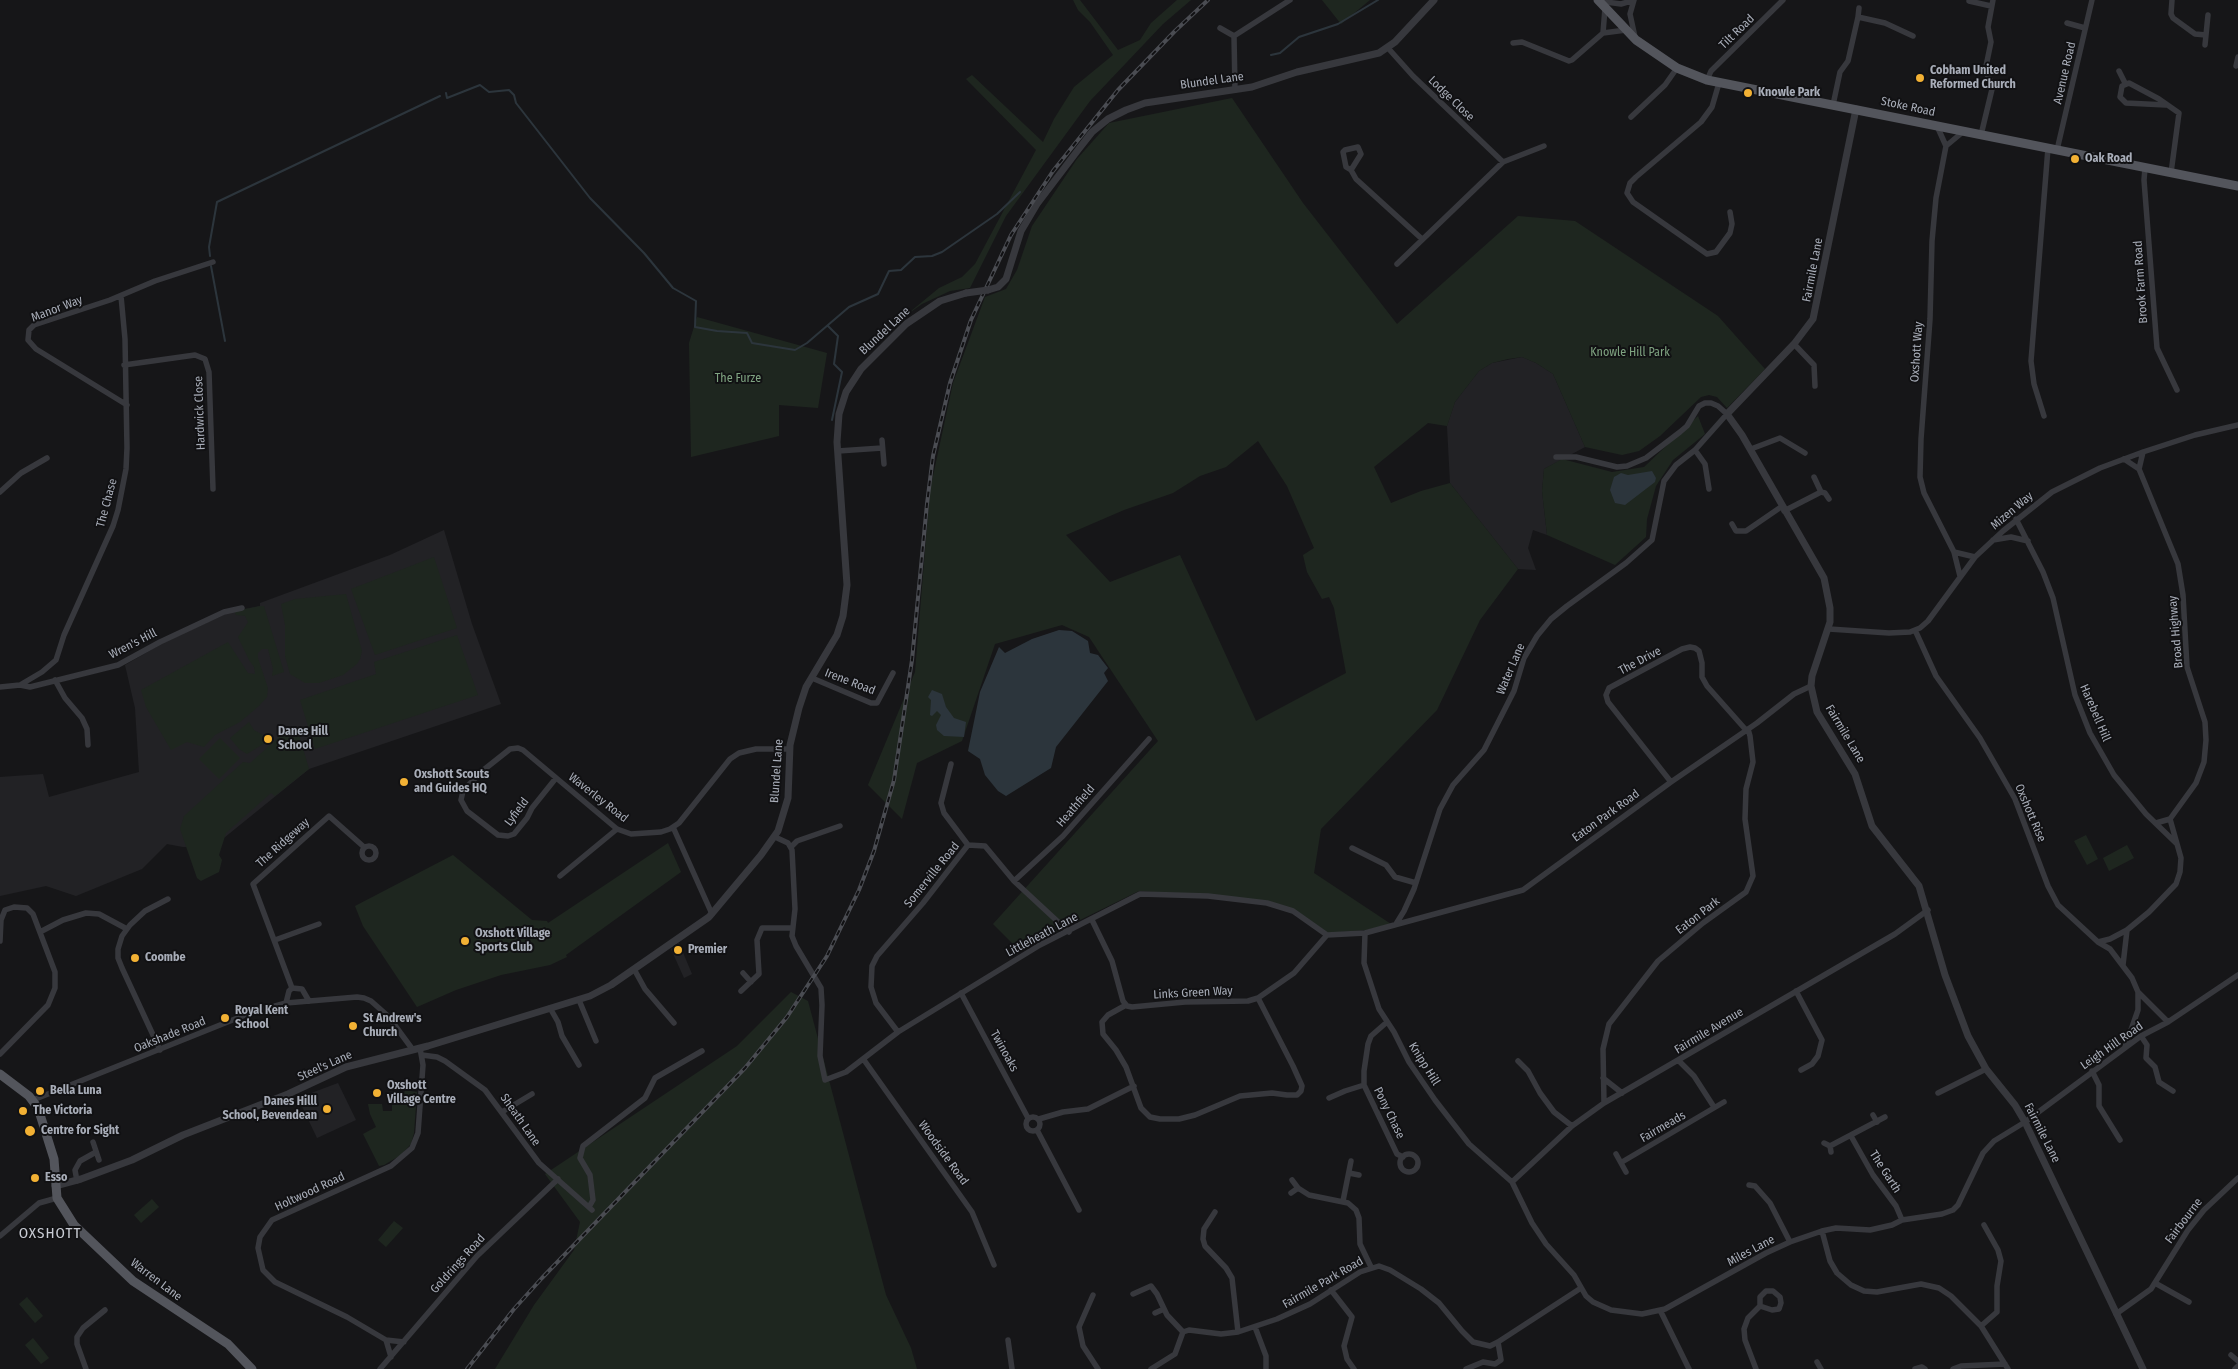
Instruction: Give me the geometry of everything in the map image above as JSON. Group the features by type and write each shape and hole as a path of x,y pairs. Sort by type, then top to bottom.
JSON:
{"main road":[{"name":"Stoke Road","path":"1601,3 1636,40 1677,68 1707,80 2238,186"},
{"path":"0,1074 33,1100 43,1119 52,1151 57,1198"},
{"name":"Warren Lane","path":"57,1198 74,1226 133,1281 228,1344 252,1369"}],"street":[{"path":"1234,36 1290,0"},
{"name":"Blundel Lane","path":"710,916 775,837 783,819 788,798 789,749 799,708 812,678 837,635 847,596 838,427 846,392 862,369 916,316 940,302 966,293 988,290 998,286 1006,279 1027,218 1065,166 1100,125 1116,114 1146,103 1235,90 1368,56 1388,48 1434,0"},
{"path":"1603,33 1601,3 1621,4 1634,0"},
{"path":"1634,0 1630,14 1636,40"},
{"name":"Tilt Road","path":"1707,80 1711,71 1783,0"},
{"name":"Avenue Road","path":"2057,150 2092,0"},
{"path":"2172,0 2171,14 2173,18 2195,34 2206,35"},
{"path":"1969,1 1992,3 1988,27 1991,42 1986,72 1993,85 1981,134"},
{"path":"1833,105 1840,72 1848,61 1859,8"},
{"path":"2205,45 2208,15"},
{"path":"1858,18 1885,23 1913,36"},
{"path":"2067,23 2085,28"},
{"path":"1220,28 1234,36"},
{"path":"1513,43 1522,42 1569,61 1603,33 1626,30"},
{"path":"1234,36 1235,90"},
{"name":"Lodge Close","path":"1388,48 1413,76 1503,162"},
{"path":"2236,66 2238,57"},
{"path":"1630,109 1633,116 1665,85 1677,68"},
{"path":"2120,71 2125,83"},
{"path":"2125,83 2129,82 2176,110 2180,117 2171,172"},
{"path":"1719,83 1714,100 1701,122 1636,177 1630,183 1627,193 1633,202 1707,254 1716,252 1730,233 1732,224 1730,212"},
{"path":"2125,83 2122,86 2120,97 2126,103 2166,105"},
{"name":"Fairmile Lane","path":"1856,109 1816,310 1810,323 1794,344 1727,414 1824,578 1830,608 1829,629 1813,669 1811,686 1816,712 1859,782 1872,826 1919,886 1928,910 1945,975 1968,1036 1986,1069 2015,1105 2025,1122 2143,1369"},
{"path":"1936,126 1946,146 1964,131"},
{"path":"1397,264 1503,162 1544,146"},
{"name":"Oxshott Way","path":"1946,146 1934,210 1920,477 1924,493 1954,552 1960,576"},
{"path":"2044,416 2034,384 2031,361 2048,148"},
{"name":"Brook Farm Road","path":"2145,168 2144,180 2157,348 2177,390"},
{"path":"1351,170 1356,179 1371,195 1422,239"},
{"name":"Manor Way","path":"127,405 46,356 28,340 27,335 34,325 121,296 155,281 212,262"},
{"name":"The Chase","path":"20,685 42,672 56,660 64,635 113,526 126,469 127,405 124,365 125,339 121,296"},
{"path":"1794,344 1814,365 1815,386"},
{"name":"Hardwick Close","path":"124,365 195,355 204,359 209,372 212,489"},
{"path":"1556,457 1576,457 1617,467 1628,466 1646,458 1680,432 1699,406 1711,403 1727,414"},
{"name":"Water Lane","path":"1396,924 1416,883 1440,809 1453,785 1484,750 1514,691 1524,658 1536,636 1551,619 1626,563 1652,540 1664,481 1676,465 1696,450 1727,414"},
{"name":"Mizen Way","path":"1915,630 1928,621 1975,557 2016,519 2057,489 2143,452 2195,435 2238,425"},
{"path":"1750,450 1780,438 1805,452"},
{"path":"882,440 884,464"},
{"path":"838,451 882,448"},
{"path":"1696,450 1705,464 1709,489"},
{"path":"2124,459 2139,469 2143,452"},
{"path":"0,492 21,473 47,458"},
{"name":"Broad Highway","path":"2139,469 2178,564 2183,595 2187,667 2205,722 2204,762 2196,783 2170,819"},
{"path":"1814,476 1821,492 1825,493 1829,499"},
{"path":"1732,524 1736,531 1746,531 1783,509 1821,492"},
{"name":"Harebell Hill","path":"2016,519 2043,572 2053,598 2075,695 2090,733 2114,775 2176,843"},
{"path":"1993,540 2011,537 2028,541"},
{"path":"1954,552 1975,557"},
{"name":"Wren's Hill","path":"0,687 20,685 30,687 118,665 160,642 224,612 242,608"},
{"path":"1829,629 1889,633 1915,630"},
{"name":"Oxshott Rise","path":"1915,630 1936,676 1980,738 2015,799 2048,886 2058,905 2098,942 2110,949 2123,965 2138,992 2168,1022"},
{"name":"The Drive","path":"1671,782 1608,702 1606,695 1610,688 1682,649 1695,648 1699,651 1702,677 1707,686 1747,730"},
{"name":"Irene Road","path":"812,678 871,704 877,703 893,673"},
{"path":"55,680 65,698 82,718 87,729 88,745"},
{"name":"Eaton Park Road","path":"1396,924 1528,887 1801,689 1811,686"},
{"name":"Eaton Park","path":"1604,1103 1603,1049 1609,1024 1658,961 1703,923 1746,892 1752,876 1745,819 1746,789 1753,762 1750,736 1747,730"},
{"name":"Heathfield","path":"1014,881 1064,836 1149,739"},
{"name":"Waverley Road","path":"463,807 461,800 462,792 481,772 510,749 518,748 523,750 617,829 631,834 642,834 662,832 673,827"},
{"path":"710,916 673,827 730,759 739,753 756,748 789,749"},
{"path":"951,764 941,803 944,813 968,845"},
{"name":"Lyfield","path":"463,807 498,835 508,836 514,834 556,778"},
{"name":"The Ridgeway","path":"292,988 254,888 255,881 329,816 364,847"},
{"path":"2098,942 2127,930 2150,912 2176,884 2180,872 2181,858 2170,819 2156,823"},
{"path":"791,847 797,841 840,826"},
{"path":"560,876 617,829"},
{"path":"741,991 760,971 757,940 762,928 792,928 795,894 791,847 788,843 775,837"},
{"name":"Somerville Road","path":"898,1032 876,1003 871,987 872,966 877,956 923,903 968,845 985,846 1014,881 1068,932"},
{"path":"1352,848 1386,865 1395,877 1416,883"},
{"name":"Littleheath Lane","path":"792,928 794,942 818,982 822,996 820,1056 825,1080 846,1072 898,1032 1040,945 1140,894 1208,896 1267,903 1293,911 1327,935"},
{"path":"160,1050 118,958 122,936 127,929 145,911 168,899"},
{"path":"0,941 1,920 6,910 14,907 27,908 33,914 55,972 55,988 52,999 0,1054"},
{"name":"Fairmile Avenue","path":"1512,1182 1572,1126 1604,1103 1895,934 1928,910"},
{"path":"40,932 63,920 86,913 99,914 127,929"},
{"name":"Steel's Lane","path":"55,1186 76,1181 132,1160 183,1135 278,1098 346,1067 418,1051 602,991 710,916"},
{"path":"1092,920 1112,961 1126,1005 1108,1014 1102,1022 1101,1028 1103,1034 1121,1058 1134,1086 1141,1108 1150,1117 1160,1119 1196,1115 1240,1096 1254,1093 1296,1094 1301,1091 1302,1086 1258,998"},
{"path":"275,940 319,924"},
{"path":"1327,935 1365,933 1396,924"},
{"path":"2123,965 2127,930"},
{"name":"Knipp Hill","path":"1365,933 1363,952 1366,973 1379,1009 1409,1062 1469,1144 1512,1182"},
{"name":"Links Green Way","path":"1126,1005 1132,1007 1258,998 1294,973 1327,935"},
{"path":"634,970 645,989 674,1023"},
{"path":"743,973 751,982"},
{"name":"Leigh Hill Road","path":"2025,1122 2141,1036 2168,1022 2238,975"},
{"path":"286,1003 292,988 302,989 309,1001"},
{"path":"1796,992 1822,1040 1818,1056 1812,1064 1801,1070"},
{"path":"2124,1049 2138,1010 2138,992"},
{"name":"Twinoaks","path":"961,993 1028,1118 1026,1127 1030,1130 1037,1130 1079,1210"},
{"name":"Oakshade Road","path":"33,1100 250,1012 286,1003 357,997 371,1001 388,1016 418,1051"},
{"path":"579,1000 596,1041"},
{"path":"550,1008 558,1022 562,1036 579,1065"},
{"name":"Pony Chase","path":"1387,1022 1371,1036 1368,1044 1364,1085 1397,1154 1403,1157"},
{"path":"2141,1036 2147,1045 2146,1058 2155,1067 2159,1082 2173,1091"},
{"name":"Sheath Lane","path":"418,1051 436,1057 461,1071 485,1090 532,1155 590,1209 593,1200 590,1175 580,1158 583,1146 645,1098 654,1078 702,1051"},
{"name":"Holtwood Road","path":"404,1342 386,1340 347,1317 275,1282 266,1274 261,1265 258,1248 260,1237 266,1227 279,1216 391,1166 406,1154 416,1140 418,1133 418,1051"},
{"name":"Woodside Road","path":"864,1060 972,1212 994,1265"},
{"path":"1518,1061 1528,1071 1540,1093 1554,1112 1572,1126"},
{"path":"1679,1061 1694,1076 1714,1107"},
{"path":"1938,1093 1986,1069"},
{"path":"2092,1071 2099,1085 2099,1106 2120,1140"},
{"path":"1603,1078 1622,1093"},
{"path":"1330,1098 1364,1085"},
{"path":"1028,1118 1035,1117 1039,1119 1063,1112 1088,1109 1134,1086"},
{"path":"502,1112 532,1094"},
{"name":"Fairmeads","path":"1622,1162 1724,1102"},
{"path":"1873,1115 1877,1122"},
{"path":"1828,1147 1885,1117"},
{"path":"1037,1130 1040,1124 1039,1119"},
{"name":"Miles Lane","path":"1512,1182 1542,1237 1574,1275 1581,1288 1593,1302 1611,1310 1642,1314 1660,1310 1790,1242 1822,1230 1836,1228 1870,1230 1892,1225 1902,1220 1942,1214 1953,1210 1958,1205 1984,1153 1994,1141 2025,1122"},
{"name":"The Garth","path":"1851,1136 1873,1175 1896,1206 1902,1220"},
{"path":"92,1142 99,1160"},
{"path":"76,1181 74,1170 80,1161 96,1152"},
{"path":"1616,1154 1626,1172"},
{"path":"1343,1201 1351,1161"},
{"path":"1349,1173 1358,1175"},
{"name":"Fairbourne","path":"2116,1314 2134,1303 2155,1283 2188,1230 2204,1210 2238,1178"},
{"name":"Goldrings Road","path":"380,1369 477,1256 558,1179"},
{"path":"1292,1180 1298,1188 1309,1194 1343,1201 1356,1210 1359,1218 1360,1244 1371,1267"},
{"path":"1749,1184 1755,1186 1770,1203 1790,1242"},
{"path":"1291,1193 1298,1188"},
{"path":"0,1236 39,1203 57,1198"},
{"path":"1215,1212 1204,1229 1203,1239 1205,1246 1226,1268 1232,1278 1238,1332"},
{"path":"1981,1326 1997,1312 1997,1286 2001,1262 1998,1250 1984,1225"},
{"path":"1822,1230 1830,1261 1837,1273 1851,1285 1864,1291 1877,1292 1921,1284 1939,1288 1951,1296 1981,1326 2006,1366 1960,1366 1953,1369"},
{"name":"Fairmile Park Road","path":"1183,1332 1189,1330 1221,1334 1255,1327 1293,1314 1371,1267 1383,1267 1422,1289 1439,1303 1473,1342 1490,1346 1498,1342"},
{"path":"2155,1283 2189,1302"},
{"path":"1133,1294 1150,1286 1157,1294 1167,1315 1183,1332 1175,1354 1151,1369"},
{"path":"1466,1369 1483,1362 1495,1364 1501,1360 1498,1342 1581,1288"},
{"path":"1331,1290 1352,1317 1344,1346 1351,1368"},
{"path":"1092,1294 1092,1300 1080,1322 1080,1339 1098,1369"},
{"path":"1756,1369 1745,1340 1744,1329 1748,1318 1760,1306"},
{"path":"1155,1312 1164,1308"},
{"path":"86,1369 77,1344 77,1337 83,1328 105,1310"},
{"path":"1660,1310 1689,1369"},
{"path":"1255,1327 1266,1356 1266,1369"},
{"path":"386,1340 391,1357"},
{"path":"1008,1340 1012,1369"},
{"path":"2231,1355 2238,1361"},
{"path":"1818,1362 1821,1369"},
{"path":"2235,1369 2238,1366"},
{"path":"1915,1369 1922,1367 1925,1369"}],"shaded area":[{"path":"1522,357 1553,374 1585,447 1544,469 1542,491 1547,535 1533,530 1528,548 1536,570 1518,569 1450,483 1447,426 1455,402 1479,371 1492,363"},
{"path":"1652,471 1656,478 1655,482 1625,505 1615,503 1610,490 1614,477 1621,473 1628,475"},
{"name":"Danes Hill School","path":"444,530 472,624 501,704 309,769 214,846 183,847 167,844 142,869 76,896 46,886 0,896 0,777 43,774 49,797 139,772 135,708 125,665 165,642 228,613 260,606 260,603 390,555"},
{"path":"1059,630 1072,631 1088,641 1090,653 1098,655 1108,668 1104,673 1108,681 1056,747 1051,768 1006,796 998,791 985,775 980,759 968,751 980,692 999,647 1005,653 1032,639"},
{"path":"932,690 942,694 946,707 954,718 966,722 964,737 944,736 937,730 936,725 941,715 937,711 932,716 930,715 931,700 928,697"},
{"path":"679,943 692,974 684,978 671,949"},
{"name":"Danes Hilll School, Bevendean","path":"338,1083 356,1120 317,1138 298,1098"}],"green space":[{"path":"1073,0 1080,0 1118,50 1140,40 1151,23 1177,0 1191,0 1163,24 1090,101 1006,216 970,288 950,291 922,304 905,316 939,288 962,277 975,264 1036,150 966,79 972,75 1043,142 1054,119 1074,87 1113,55 1090,22 1078,10"},
{"path":"1322,0 1370,0 1341,24"},
{"name":"Knowle Hill Park","path":"1232,98 1303,203 1397,324 1518,216 1575,221 1718,316 1765,369 1727,408 1717,397 1709,395 1701,397 1660,436 1639,451 1622,455 1585,447 1553,374 1522,357 1492,363 1479,371 1455,402 1447,426 1428,423 1374,467 1391,503 1421,491 1450,483 1518,569 1480,620 1437,710 1321,829 1314,873 1391,924 1366,930 1328,933 1293,909 1208,896 1139,891 1019,950 993,924 1158,741 1089,637 1062,625 995,644 962,741 917,763 902,819 868,785 915,672 930,490 953,383 985,297 1006,289 1017,270 1032,226 1077,159 1109,123","holes":["1258,441 1287,486 1314,548 1303,555 1307,572 1322,599 1329,597 1334,608 1346,673 1256,721 1180,555 1110,582 1066,535 1124,510 1173,493 1200,476 1226,467"]},
{"name":"The Furze","path":"697,317 827,353 818,408 779,405 779,436 691,457 689,343"},
{"path":"1698,416 1705,434 1673,460 1656,486 1647,519 1646,537 1615,565 1547,535 1542,491 1544,469 1562,459 1612,472 1644,467"},
{"path":"434,557 457,628 375,655 351,589"},
{"path":"346,594 362,651 360,659 357,664 343,675 319,683 305,683 290,674 285,656 285,625 281,604 295,599"},
{"path":"264,606 284,672 272,676 273,669 268,649 262,649 258,653 258,658 268,688 267,697 259,706 240,722 215,735 204,747 187,742 171,750 146,707 141,690 228,642 248,673 255,674 254,667 238,637 248,622 245,616 236,615 234,611"},
{"path":"457,635 478,695 315,749 300,700 376,674 374,662"},
{"path":"249,722 254,730 263,735 270,736 265,743 247,754 239,749 230,738"},
{"path":"295,729 298,731 309,769 275,796 271,793 226,833 219,855 222,860 219,872 201,881 197,878 180,829 184,816 243,762 250,763 279,737"},
{"path":"220,738 240,758 219,779 199,759"},
{"path":"2086,835 2098,859 2087,865 2074,841"},
{"name":"Oxshott Village Sports Club","path":"668,843 681,872 566,955 567,957 550,965 501,975 456,990 417,1007 363,926 355,906 453,855 532,920 547,921 548,923"},
{"path":"2127,845 2134,858 2109,871 2103,858"},
{"path":"791,992 808,1001 886,1295 911,1348 917,1369 495,1369 534,1305 574,1250 580,1222 545,1174 737,1046"},
{"path":"405,1090 417,1092 414,1133 411,1144 401,1155 379,1166 363,1134 376,1127 368,1104 382,1104 383,1111 392,1111 392,1103 400,1102 399,1094 404,1094"},
{"path":"152,1199 159,1207 141,1223 134,1215"},
{"path":"394,1221 403,1228 386,1247 378,1240"},
{"path":"27,1297 43,1316 35,1323 19,1304"},
{"path":"33,1338 49,1358 41,1364 25,1345"}],"waterway":[{"path":"1271,55 1280,53 1299,37 1338,24 1378,0"},
{"path":"446,93 447,98 480,85 489,92 509,90 514,95 516,103 590,198 644,253 673,288 696,301 695,327 747,333 752,343 795,350 807,343 849,307 878,294 889,271 901,270 915,257 932,256 942,252 997,214 1020,192"},
{"path":"210,256 209,247 217,202 440,96"},
{"path":"211,266 225,341"},
{"path":"828,326 838,336 834,364 842,372 832,420"}],"railway":[{"path":"467,1369 514,1309 542,1278 745,1068 787,1017 827,956 859,890 874,851 894,780 912,660 933,456 950,383 971,320 1011,235 1053,171 1118,90 1208,0"}],"place":[{"name":"Cobham United Reformed Church","path":"1920,78"},
{"name":"Knowle Park","path":"1748,93"},
{"name":"Oak Road","path":"2075,159"},
{"name":"Danes Hill School","path":"268,739"},
{"name":"Oxshott Scouts and Guides HQ","path":"404,782"},
{"name":"Oxshott Village Sports Club","path":"465,941"},
{"name":"Premier","path":"678,950"},
{"name":"Coombe","path":"135,958"},
{"name":"Royal Kent School","path":"225,1018"},
{"name":"St Andrew's Church","path":"353,1026"},
{"name":"Bella Luna","path":"40,1091"},
{"name":"Oxshott Village Centre","path":"377,1093"},
{"name":"Danes Hilll School, Bevendean","path":"327,1109"},
{"name":"The Victoria","path":"23,1111"},
{"name":"Centre for Sight","path":"30,1131"},
{"name":"Esso","path":"35,1178"}],"district":[{"name":"OXSHOTT","path":"50,1234"}]}
